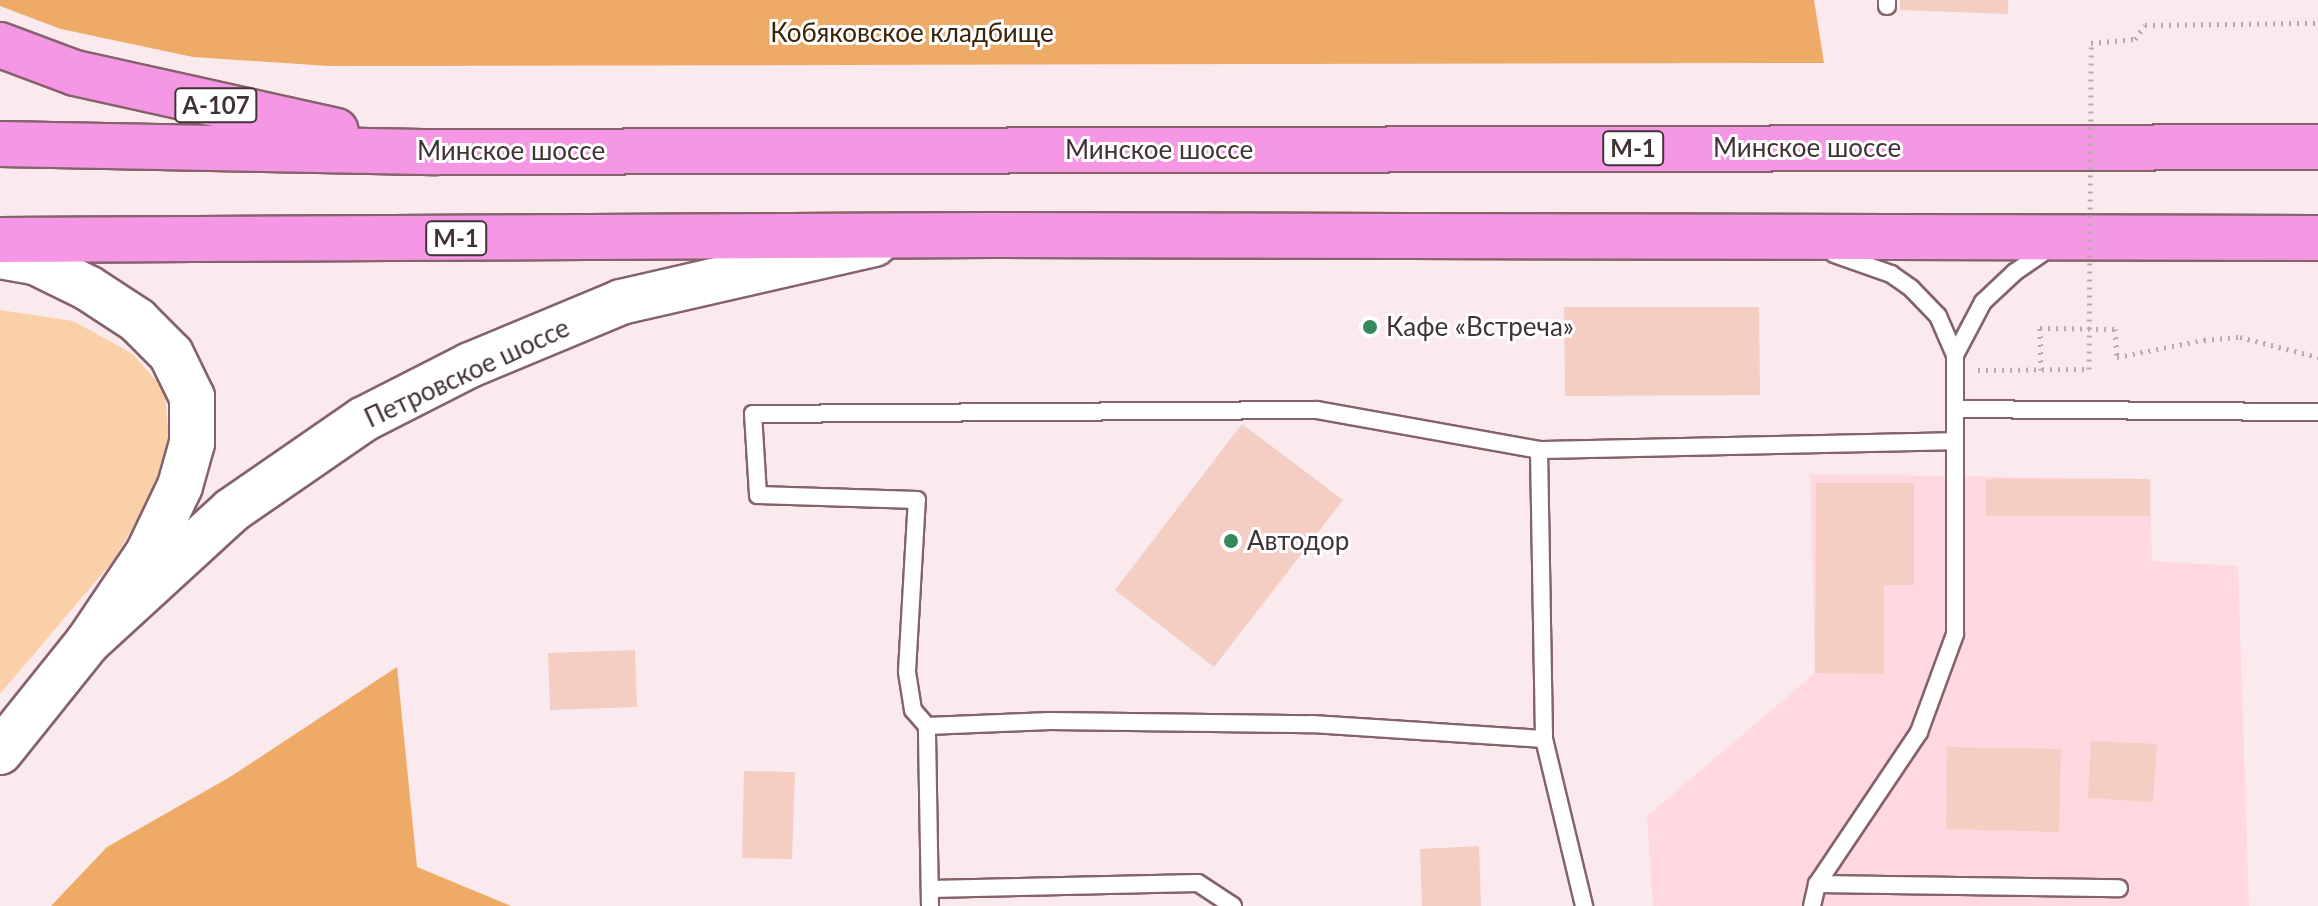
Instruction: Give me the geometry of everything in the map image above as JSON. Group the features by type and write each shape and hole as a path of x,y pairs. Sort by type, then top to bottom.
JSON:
{"highway":[{"name":"А-107","path":"0,45 75,73 436,152"},
{"name":"Минское шоссе","path":"0,144 436,152 2318,147"},
{"name":"М-1","path":"0,240 913,236 2318,238"}],"main road":[{"name":"Петровское шоссе","path":"88,642 232,510 364,419 470,365 621,302 913,236"},
{"name":"Петровское шоссе","path":"0,256 35,262 88,288 137,320 171,354 192,397 192,443 180,486 148,553 88,642 0,752"}],"lane":[{"path":"1738,237 1820,250 1891,274 1911,288 1938,316 1955,362 1955,634 1919,732 1817,884 1812,906"},
{"path":"1955,362 1975,313 1995,289 2033,258 2076,238"},
{"path":"1955,409 2318,412"},
{"path":"1233,906 1198,883 930,898 927,726 913,710 907,671 917,500 758,495 753,414 1317,410 1539,450 1955,441"},
{"path":"1539,450 1544,739 1584,906"},
{"path":"927,726 1050,721 1312,724 1544,739"},
{"path":"1817,884 2119,888"}],"path":[{"path":"1955,362 2041,370 2089,369 2091,43 2135,39 2145,25 2318,23"},
{"path":"2041,370 2040,328 2115,329 2117,357 2204,340 2240,337 2318,357"}],"shaded area":[{"path":"0,310 73,321 133,354 165,391 169,442 157,488 112,562 0,694"},
{"path":"1810,474 2150,479 2152,561 2238,566 2249,906 1653,906 1647,816 1815,673"}],"green space":[{"name":"Кобяковское кладбище","path":"0,0 1814,0 1824,63 329,66 193,57 61,29 0,6"},
{"path":"397,667 417,867 511,906 51,906 107,847 230,777"}],"building":[{"path":"1900,0 2008,0 2008,14 1900,10"},
{"path":"1564,307 1759,307 1760,395 1565,396"},
{"path":"1242,424 1343,500 1214,667 1115,590"},
{"path":"1986,479 2150,479 2150,516 1986,516"},
{"path":"1816,483 1914,483 1914,585 1884,585 1884,674 1815,673"},
{"path":"635,650 637,707 550,710 548,653"},
{"path":"2091,741 2157,744 2153,802 2088,798"},
{"path":"1947,747 2061,749 2059,832 1946,829"},
{"path":"744,771 795,772 792,859 742,858"},
{"path":"1479,846 1481,906 1422,906 1420,849"}],"place":[{"name":"Кафе «Встреча»","path":"1370,327"},
{"name":"Автодор","path":"1231,541"}]}
